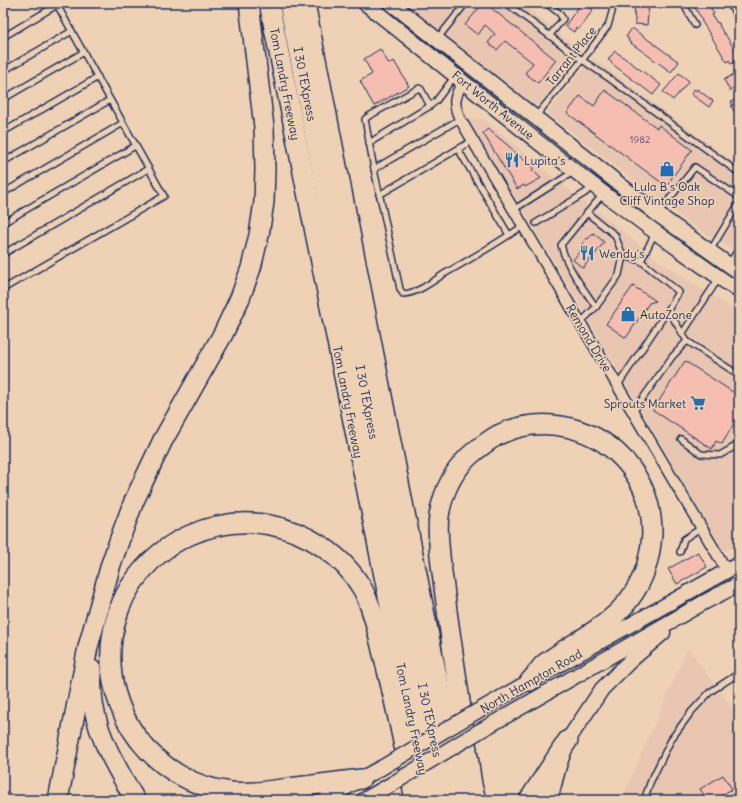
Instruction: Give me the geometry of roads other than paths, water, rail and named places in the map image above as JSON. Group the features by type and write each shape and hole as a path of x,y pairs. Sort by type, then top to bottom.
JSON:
{"highway":[{"path":"58,800 88,647 111,564 134,501 163,440 223,334 240,298 251,268 259,235 264,202 264,127 249,3"},
{"name":"Tom Landry Freeway","path":"269,3 429,800"},
{"name":"I 30 TEXpress","path":"289,3 422,685 447,800"},
{"path":"306,3 453,758 463,800"},
{"path":"476,800 472,785 443,583 438,539 438,518 448,486 456,471 468,457 483,445 497,436 528,426 562,426 596,437 613,449 636,475 643,488 649,506 652,524 652,542 644,575 628,602 610,620 544,664 530,680"},
{"path":"361,778 251,793 232,792 213,789 194,783 160,762 146,748 127,721 115,694 111,670 111,649 114,627 120,608 138,575 151,561 166,548 182,538 202,530 222,525 242,523 280,527 315,542 330,552 353,576 363,590 370,606 392,686 415,800"},
{"path":"88,647 92,662 92,692 100,732 118,770 135,800"},
{"path":"529,800 568,740"}],"main road":[{"name":"Fort Worth Avenue","path":"365,3 655,232 739,291"},
{"name":"Fort Worth Avenue","path":"391,3 660,216 734,268"},
{"path":"408,37 418,24"},
{"path":"460,78 473,68"},
{"path":"525,130 535,117"},
{"path":"655,232 660,216"},
{"path":"720,278 734,268"},
{"name":"North Hampton Road","path":"325,800 530,680 739,564"},
{"name":"Remond Drive","path":"726,571 738,588"},
{"name":"North Hampton Road","path":"364,800 478,732 704,603 738,588"},
{"path":"550,800 568,740 602,689 631,660 667,630 704,603"}],"street":[{"path":"732,3 739,14"},
{"name":"Remond Drive","path":"460,78 455,98 456,111 460,119 726,571"}],"lane":[{"path":"3,7 9,3"},
{"path":"436,39 466,3"},
{"path":"506,3 582,60 739,173"},
{"path":"546,3 559,13 562,19 550,35"},
{"name":"Tarrant Place","path":"535,117 608,26 613,3"},
{"path":"682,3 695,25"},
{"path":"3,37 57,4 164,196 3,289"},
{"path":"3,71 72,31"},
{"path":"3,99 84,52"},
{"path":"3,132 98,77"},
{"path":"369,143 430,106 460,78"},
{"path":"430,106 419,88 365,119 379,195 400,289 403,294 408,294 421,288 522,226"},
{"path":"3,162 110,100"},
{"path":"374,169 460,119"},
{"path":"3,193 123,123"},
{"path":"379,195 472,141"},
{"path":"3,223 135,146"},
{"path":"458,149 509,235"},
{"path":"660,216 695,167 739,197"},
{"path":"3,254 148,169"},
{"path":"513,210 576,171"},
{"path":"596,307 568,266 561,245 587,213 600,189"},
{"path":"536,223 585,193 600,189"},
{"path":"710,252 739,203"},
{"path":"580,323 596,307 619,275 624,256 615,235 587,213"},
{"path":"641,261 655,232"},
{"path":"734,268 739,248"},
{"path":"617,386 679,292 641,261 624,256"},
{"path":"682,334 720,278"},
{"path":"668,310 687,341 739,375"},
{"path":"633,413 672,357 687,341"},
{"path":"681,439 701,454 720,455 739,444"},
{"path":"680,552 684,539 701,528"},
{"path":"644,800 650,783 676,732 692,711 710,692 739,672"}],"place":[{"name":"Lupita's","path":"512,160"},
{"name":"Lula B's Oak Cliff Vintage Shop","path":"667,169"},
{"name":"Wendy's","path":"587,253"},
{"name":"AutoZone","path":"628,314"},
{"name":"Sprouts Market","path":"698,403"}]}
